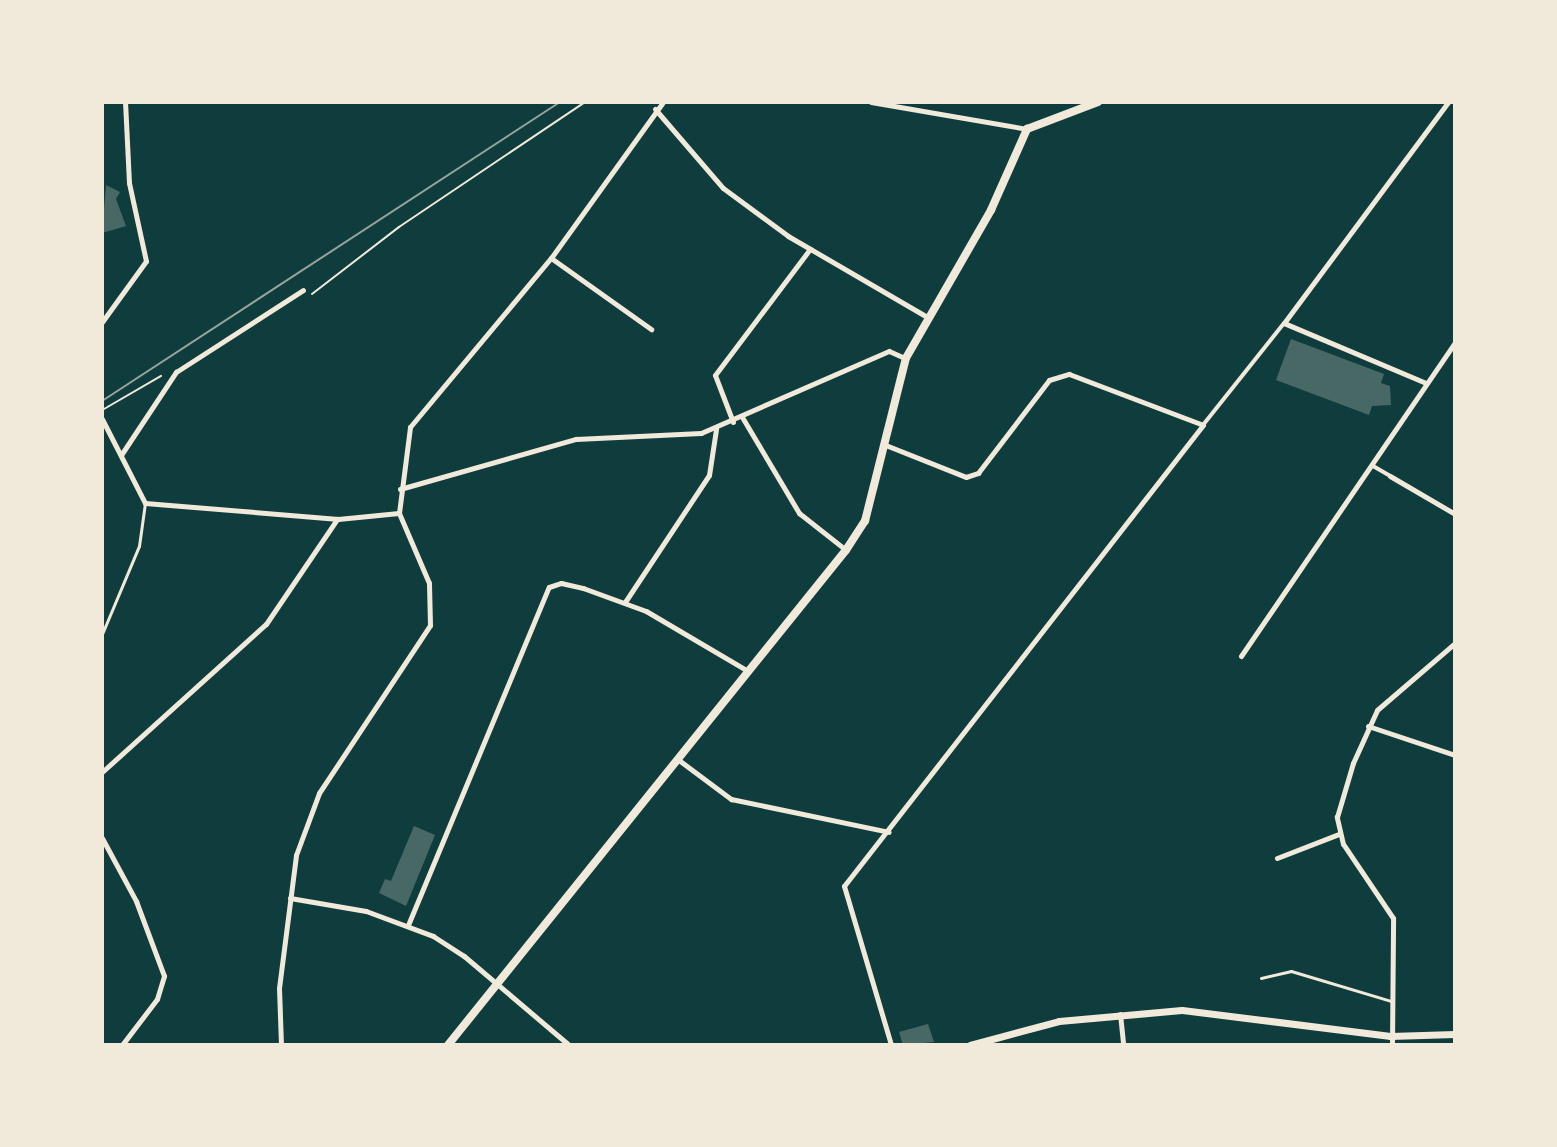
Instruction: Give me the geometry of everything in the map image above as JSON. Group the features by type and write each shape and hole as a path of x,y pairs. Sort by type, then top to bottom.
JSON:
{"main road":[{"path":"448,1045 680,761 846,550 865,521 906,358 991,210 1027,129 1098,102"}],"street":[{"path":"102,322 146,261 129,183 125,102"},
{"path":"281,1045 279,988 296,855 319,793 430,625 429,583 399,513 406,436 421,408 551,258 655,109 663,102"},
{"path":"871,102 1027,129"},
{"path":"891,1045 843,895 874,845 889,832 1284,323 1448,102"},
{"path":"655,109 723,188 810,249 929,318"},
{"path":"733,422 715,375 810,249"},
{"path":"551,258 651,329"},
{"path":"121,455 169,380 184,365 303,290"},
{"path":"1284,323 1426,383"},
{"path":"1241,656 1455,342"},
{"path":"400,489 576,439 675,436 716,429 817,378 889,351 906,358"},
{"path":"882,444 966,477 978,473 1057,374 1082,377 1203,425"},
{"path":"742,417 799,513 846,550"},
{"path":"102,419 145,503 338,519 399,513"},
{"path":"625,602 709,475 716,429"},
{"path":"1373,466 1455,514"},
{"path":"102,772 266,624 338,519"},
{"path":"408,925 549,587 561,583 625,602 667,621 750,672"},
{"path":"1391,1041 1393,918 1339,834 1342,798 1368,726 1377,710 1455,643"},
{"path":"1368,726 1455,755"},
{"path":"680,761 731,799 889,832"},
{"path":"1277,858 1339,834"},
{"path":"102,838 136,901 164,976 157,999 122,1045"},
{"path":"290,898 366,911 408,925 450,946 569,1045"},
{"path":"970,1045 1059,1021 1120,1013 1217,1012 1391,1041 1455,1034"},
{"path":"1120,1013 1123,1045"}],"lane":[{"path":"102,634 139,546 145,503"},
{"path":"1261,978 1291,971 1391,1001"}],"path":[{"path":"311,295 399,227 585,102"},
{"path":"102,410 154,379 169,380"}],"building":[{"path":"106,185 120,192 116,199 126,226 102,233"},
{"path":"1291,339 1384,374 1381,383 1390,386 1391,405 1372,406 1369,415 1276,380"},
{"path":"414,826 435,835 406,906 379,893 385,879 391,881"},
{"path":"928,1024 934,1042 903,1045 899,1032"}],"tram line":[{"path":"102,401 560,102"}]}
